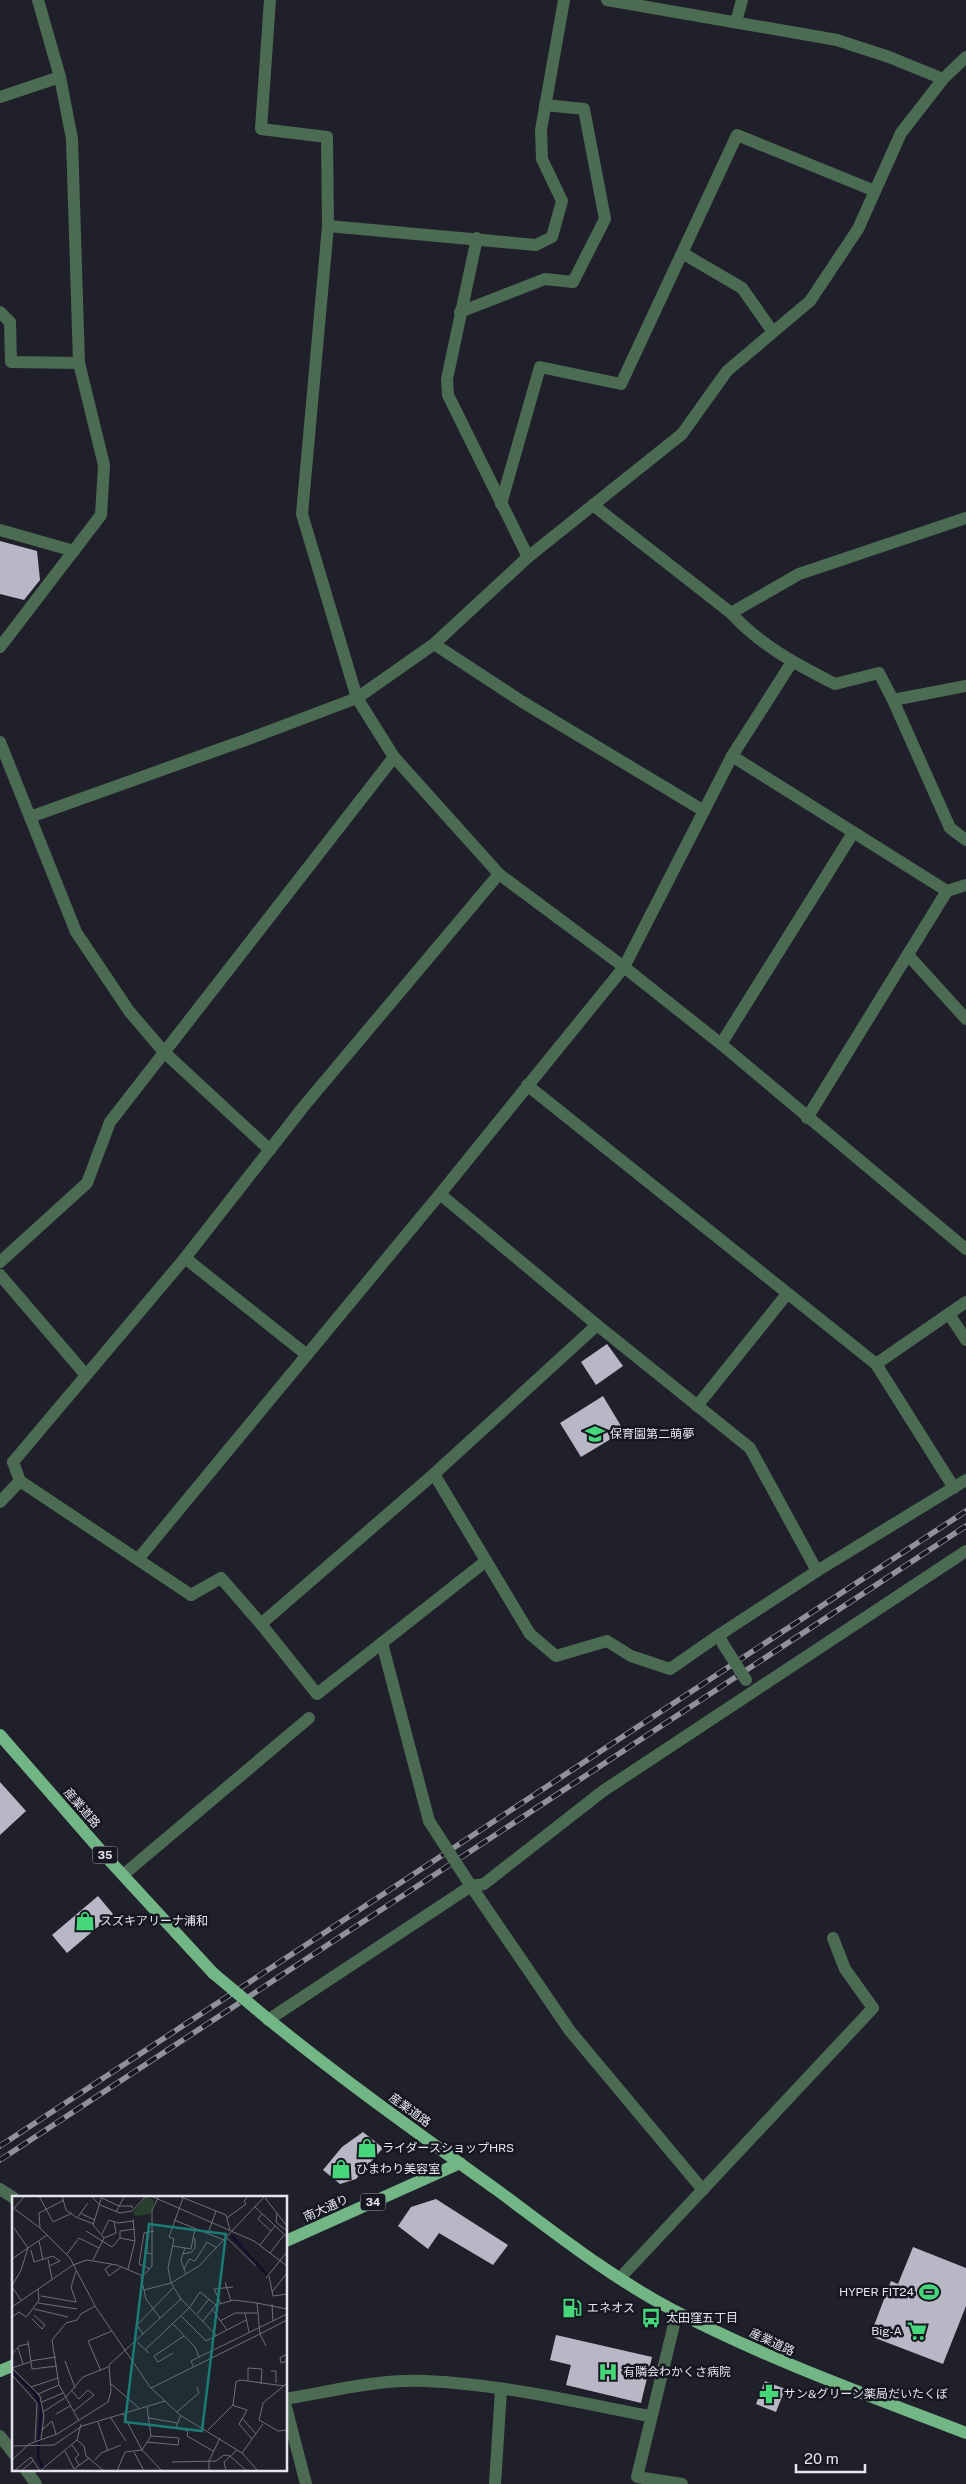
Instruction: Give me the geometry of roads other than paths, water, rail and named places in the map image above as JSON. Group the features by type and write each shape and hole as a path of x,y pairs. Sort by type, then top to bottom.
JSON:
{"main road":[{"name":"産業道路","path":"0,1735 123,1875 213,1973 268,2020 460,2164 620,2278 677,2312 778,2361 966,2433"},
{"name":"南大通り","path":"288,2239 460,2164"},
{"path":"0,2372 12,2366"}],"street":[{"path":"0,647 101,515 104,465 79,363 72,139 60,77 38,0"},
{"path":"270,0 261,129 326,138 328,226 302,514 357,698 394,757 499,874 624,967 722,1044 966,1249"},
{"path":"328,226 477,238 536,245 552,237 562,201 542,160 541,130 564,0"},
{"path":"607,0 837,40 889,57 943,79"},
{"path":"736,22 742,0"},
{"path":"30,816 251,738 357,698 434,644 528,557 682,434 727,371 810,301 858,229 901,133 943,79 966,57"},
{"path":"0,97 60,77"},
{"path":"460,312 545,279 574,282 606,219 584,109 546,105"},
{"path":"501,504 540,367 621,384 684,254 737,135 875,191"},
{"path":"477,238 447,379 448,395 528,557"},
{"path":"684,254 742,288 774,332"},
{"path":"0,312 10,322 11,362 79,363"},
{"path":"593,505 731,613 751,634 792,662 836,684 878,673 950,828 966,840"},
{"path":"731,613 800,574 966,518"},
{"path":"0,530 74,552"},
{"path":"434,644 521,701 704,811"},
{"path":"138,1558 440,1194 624,967 732,756 792,662"},
{"path":"892,700 966,686"},
{"path":"0,742 76,932 129,1011 164,1052 270,1150"},
{"path":"732,756 947,891"},
{"path":"0,1262 87,1183 110,1122 394,757"},
{"path":"722,1044 853,833"},
{"path":"486,1561 317,1694 221,1578 191,1595 138,1558 20,1482 13,1462 184,1258 270,1150 499,874"},
{"path":"808,1118 947,891 966,885"},
{"path":"908,955 966,1018"},
{"path":"527,1085 876,1364 954,1488"},
{"path":"440,1194 596,1325 750,1448 817,1571"},
{"path":"184,1258 306,1355"},
{"path":"0,1274 85,1374"},
{"path":"698,1406 787,1294"},
{"path":"876,1364 966,1302"},
{"path":"949,1314 966,1340"},
{"path":"261,1624 434,1474 596,1325"},
{"path":"434,1474 530,1634 556,1656 607,1641 631,1656 670,1669 721,1640 817,1571 966,1480"},
{"path":"0,1502 20,1482"},
{"path":"268,2020 470,1886 484,1884 603,1790 966,1551"},
{"path":"721,1640 753,1693"},
{"path":"382,1643 429,1821 470,1886 570,2030 703,2190"},
{"path":"123,1875 309,1718"},
{"path":"620,2278 873,2008 845,1969 834,1938"},
{"path":"0,2189 12,2197"},
{"path":"677,2312 650,2416 637,2477 682,2484"},
{"path":"288,2399 379,2383 424,2381 500,2390 650,2416"},
{"path":"495,2484 500,2390"},
{"path":"288,2415 306,2484"},
{"path":"0,2436 12,2451"},
{"path":"27,2472 36,2484"}],"railway":[{"path":"0,2146 966,1511"},
{"path":"0,2160 966,1526"}],"place":[{"name":"保育園第二萌夢","path":"595,1434"},
{"name":"スズキアリーナ浦和","path":"85,1921"},
{"name":"ライダースショップHRS","path":"367,2148"},
{"name":"ひまわり美容室","path":"341,2169"},
{"name":"HYPER FIT24","path":"929,2292"},
{"name":"エネオス","path":"572,2308"},
{"name":"太田窪五丁目","path":"651,2318"},
{"name":"Big-A","path":"917,2331"},
{"name":"有隣会わかくさ病院","path":"608,2372"},
{"name":"サン&グリーン薬局だいたくぼ","path":"769,2394"}]}
